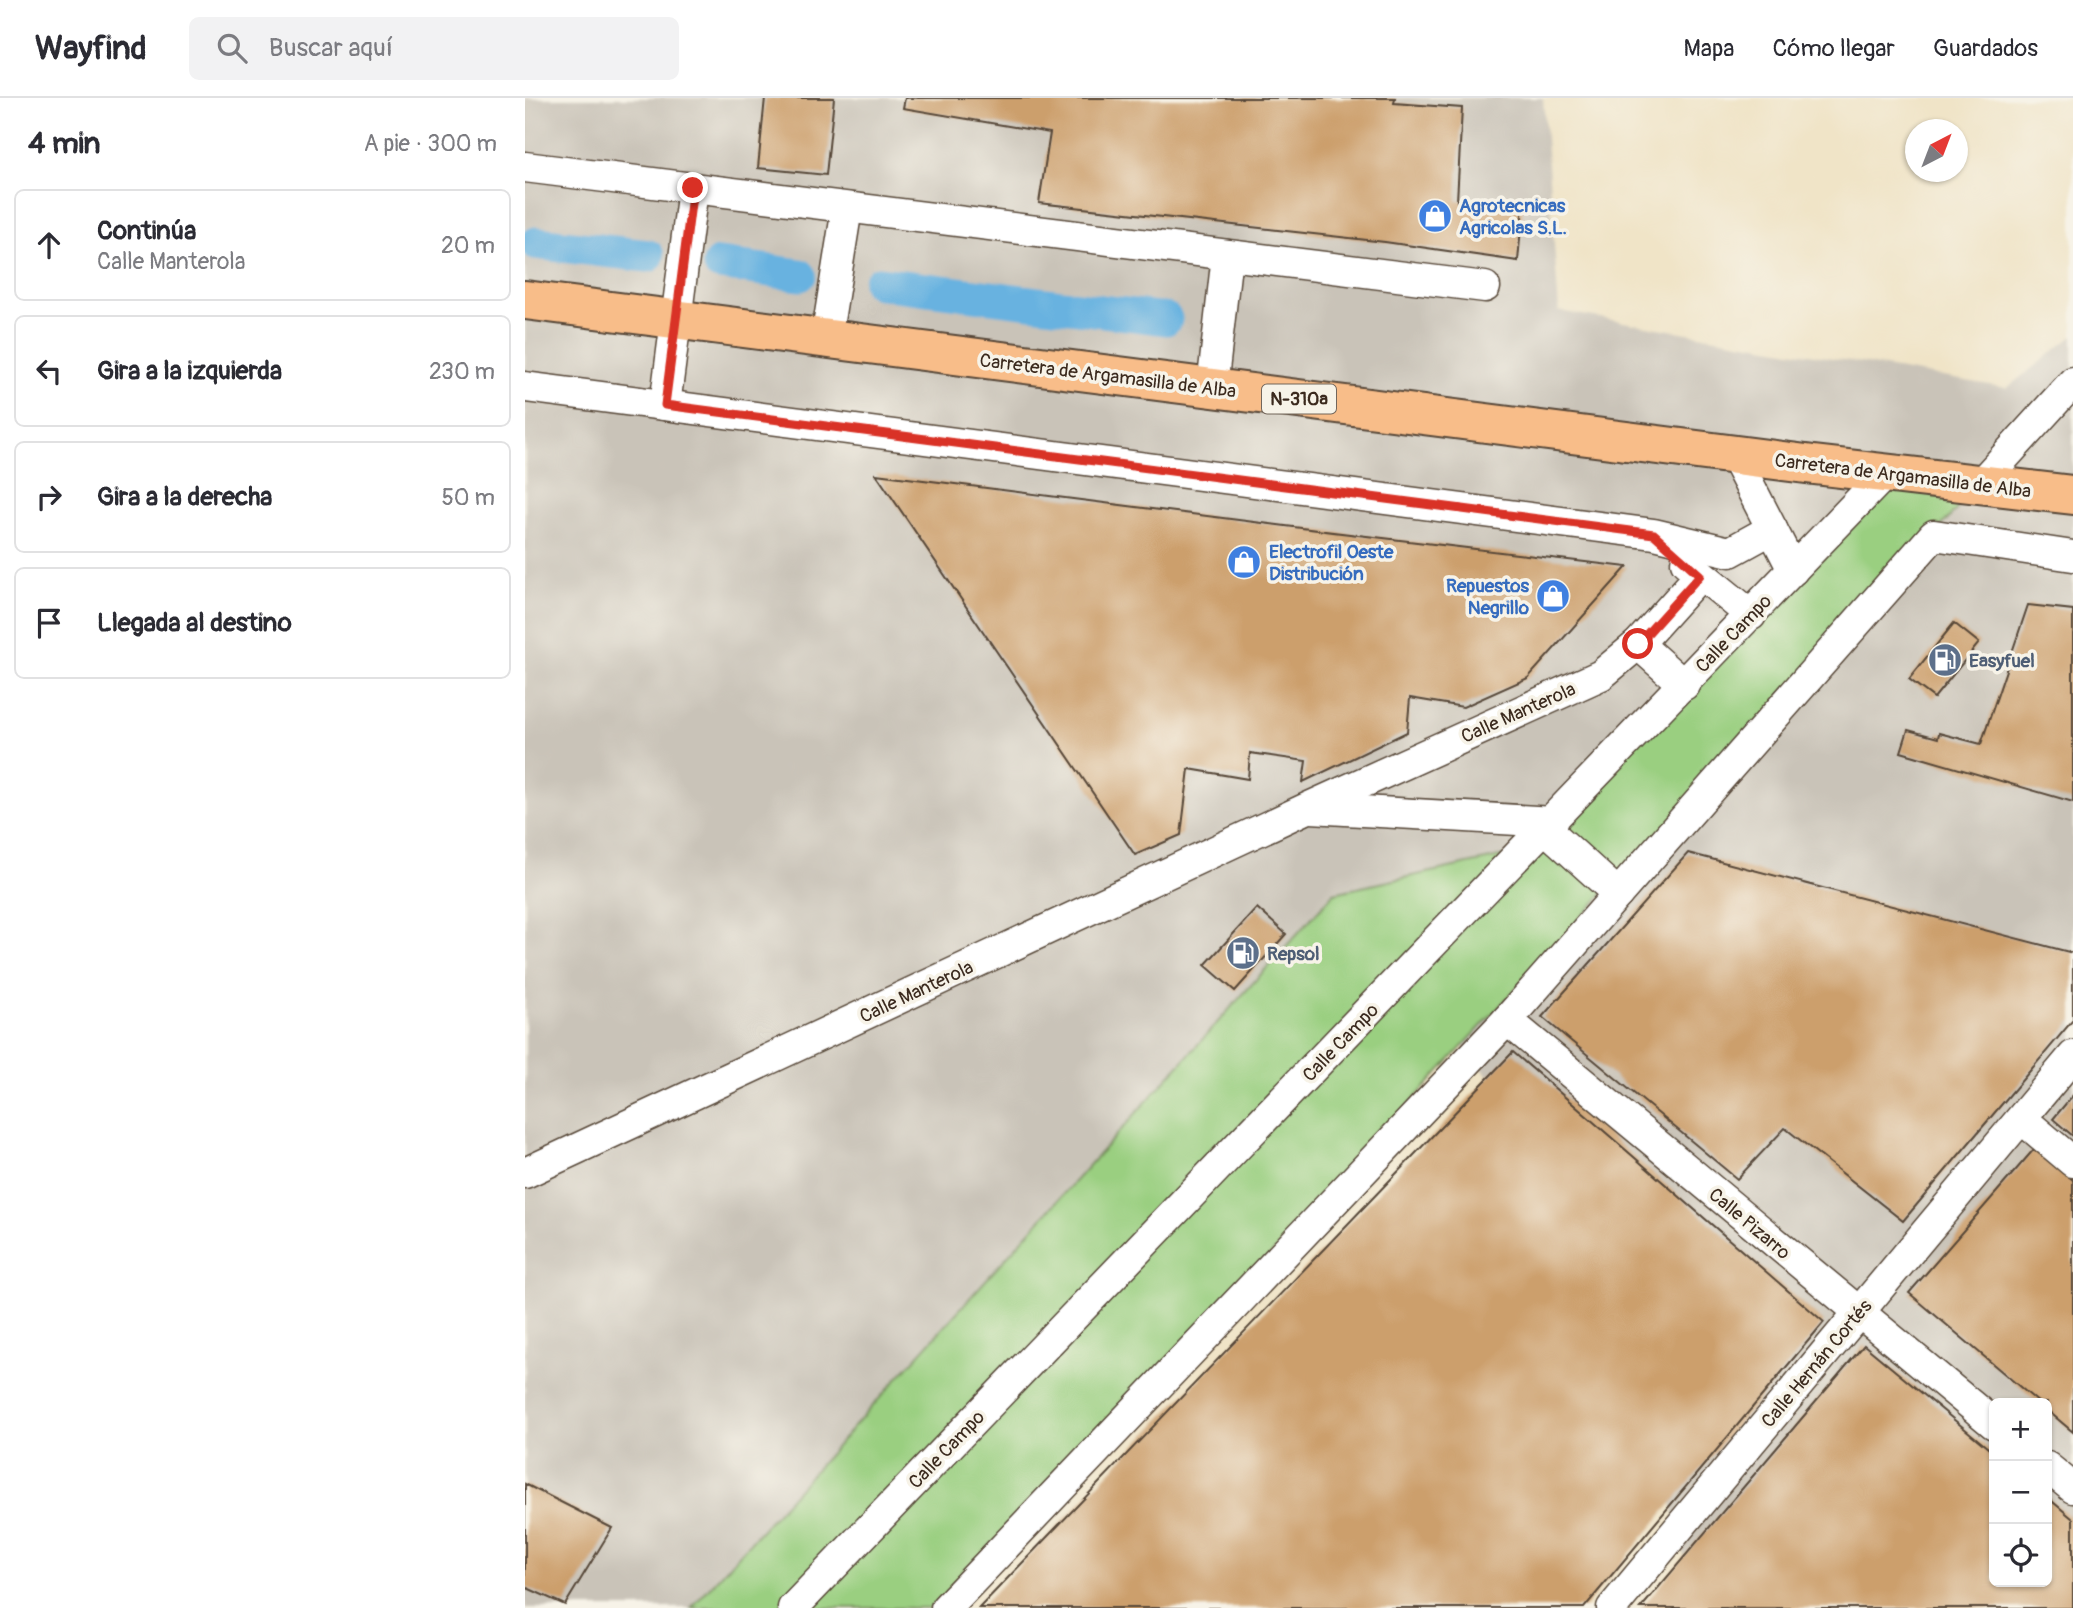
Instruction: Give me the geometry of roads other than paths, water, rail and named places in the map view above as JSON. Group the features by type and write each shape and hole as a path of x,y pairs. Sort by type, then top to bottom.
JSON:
{"highway":[{"name":"Carretera de Argamasilla de Alba","path":"525,300 1734,455 2073,495"}],"street":[{"path":"525,167 1485,287"},
{"path":"665,405 693,188"},
{"path":"826,339 847,208"},
{"path":"1212,388 1227,254"},
{"path":"1981,483 2073,382"},
{"path":"525,387 1654,534 1730,552 1772,529"},
{"name":"Carretera de Argamasilla de Alba","path":"1734,455 1793,570"},
{"name":"Calle Campo","path":"793,1608 1886,473"},
{"path":"1654,534 1751,615"},
{"path":"946,1608 1507,1020 1934,535 2073,556"},
{"name":"Calle Manterola","path":"525,1173 1307,808 1601,675 1638,644 1700,575"},
{"path":"1638,644 1684,685"},
{"name":"Calle Manterola","path":"1307,808 1549,825"},
{"path":"1549,825 1618,894"},
{"name":"Calle Pizarro","path":"1507,1020 1989,1420"},
{"name":"Calle Hernán Cortés","path":"1612,1608 2073,1056"},
{"path":"2022,1119 2073,1163"},
{"path":"2052,1471 2073,1488"}],"waterway":[{"path":"536,243 648,256"},
{"path":"719,264 800,275"},
{"path":"879,283 1166,319"}],"place":[{"name":"Agrotecnicas Agricolas S.L.","path":"1435,216"},
{"name":"Electrofil Oeste Distribución","path":"1244,562"},
{"name":"Repuestos Negrillo","path":"1553,596"},
{"name":"Easyfuel","path":"1945,660"},
{"name":"Repsol","path":"1243,953"}]}
